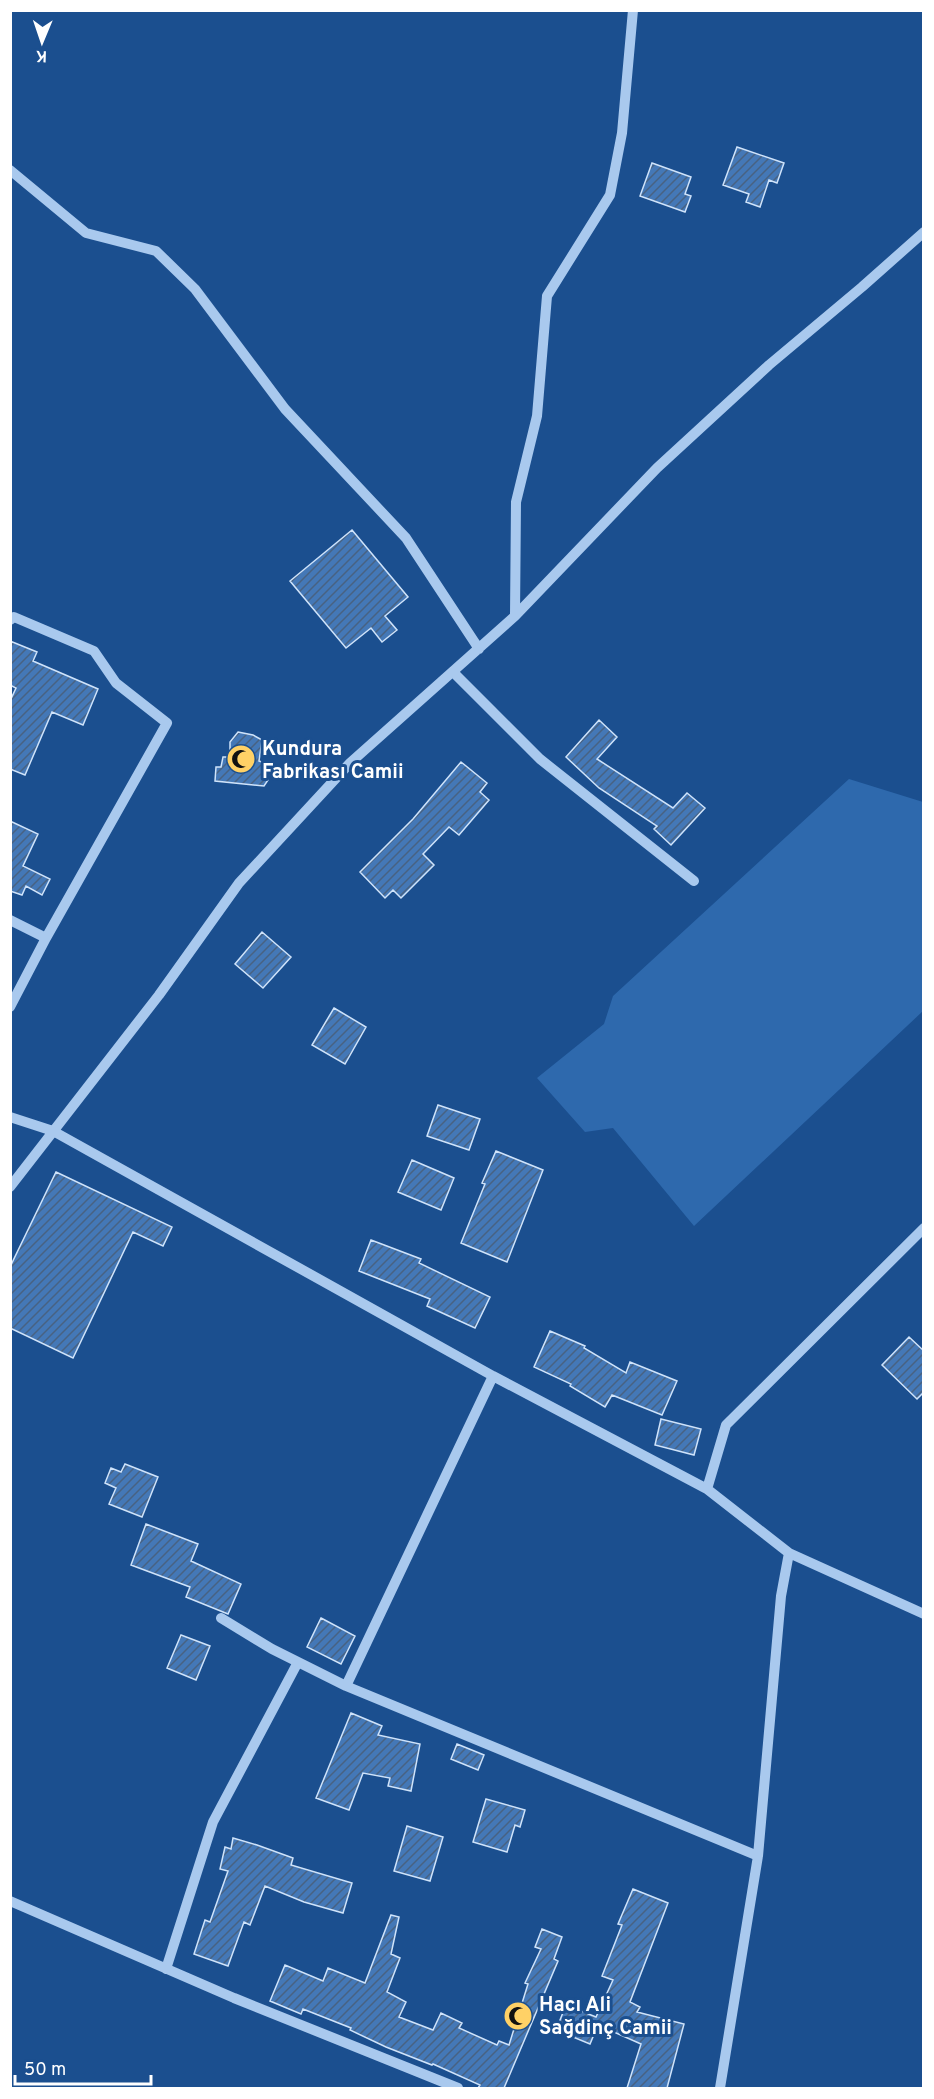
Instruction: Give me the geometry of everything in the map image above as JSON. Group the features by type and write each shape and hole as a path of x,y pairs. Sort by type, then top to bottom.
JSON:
{"street":[{"path":"515,616 516,502 537,416 547,296 610,195 622,133 633,10"},
{"path":"10,170 86,233 156,251 195,288 285,409 406,538 478,649"},
{"path":"10,1187 159,995 239,883 350,764 515,616 657,468 769,365 924,232"},
{"path":"10,620 14,617 94,651 116,684 167,723 46,938 10,1007"},
{"path":"453,672 540,759 694,881"},
{"path":"10,920 46,938"},
{"path":"10,1117 53,1131 494,1376 707,1489 789,1553 924,1614"},
{"path":"707,1489 726,1425 924,1228"},
{"path":"346,1686 494,1376"},
{"path":"720,2088 758,1856 781,1596 789,1553"},
{"path":"221,1618 298,1662 346,1686 758,1856"},
{"path":"166,1969 213,1822 298,1662"},
{"path":"10,1901 166,1969 458,2088"}],"shaded area":[{"path":"849,779 923,802 923,1011 694,1226 613,1128 585,1132 537,1078 604,1024 613,996"}],"building":[{"path":"737,147 784,163 777,183 769,180 760,207 746,202 749,194 723,185"},
{"path":"652,163 691,177 685,194 691,196 685,212 640,196"},
{"path":"352,530 408,597 385,616 397,630 382,642 371,628 346,648 290,581"},
{"path":"10,641 37,652 33,661 98,689 83,725 52,712 25,775 10,769 10,701 16,688 10,685"},
{"path":"599,720 617,737 597,759 673,808 687,793 705,808 671,845 654,829 657,826 599,788 566,757"},
{"name":"Kundura Fabrikası Camii","path":"238,732 253,735 262,740 259,761 269,765 268,780 264,786 215,781 216,767 221,767 223,757 230,757 230,742"},
{"path":"461,762 487,783 480,792 489,800 459,835 449,827 423,854 434,865 401,898 393,890 385,898 360,872 413,819"},
{"path":"10,821 38,834 23,866 50,879 42,895 26,886 22,895 10,891"},
{"path":"262,932 291,957 263,988 235,964"},
{"path":"334,1008 366,1027 345,1064 312,1045"},
{"path":"438,1105 480,1119 469,1150 427,1136"},
{"path":"496,1151 543,1170 507,1262 461,1243"},
{"path":"412,1160 454,1178 441,1210 398,1192"},
{"path":"56,1172 172,1227 163,1246 133,1232 73,1358 10,1328 10,1267"},
{"path":"371,1240 421,1259 419,1263 490,1297 475,1328 427,1306 430,1299 359,1271"},
{"path":"550,1331 585,1346 584,1348 626,1373 630,1362 677,1381 662,1415 612,1395 605,1407 570,1386 571,1384 534,1367"},
{"path":"909,1337 924,1351 924,1392 917,1399 882,1365"},
{"path":"661,1419 701,1429 694,1455 655,1445"},
{"path":"125,1464 158,1477 142,1517 109,1504 116,1488 105,1483 111,1468 121,1472"},
{"path":"146,1524 198,1544 191,1561 241,1584 228,1614 186,1597 190,1587 131,1565"},
{"path":"321,1618 355,1636 341,1664 307,1647"},
{"path":"181,1635 210,1646 196,1680 167,1668"},
{"path":"351,1713 382,1726 378,1735 420,1744 411,1791 388,1786 390,1778 363,1773 349,1810 316,1798"},
{"path":"457,1744 484,1755 478,1770 451,1759"},
{"path":"486,1799 525,1810 520,1827 515,1825 507,1852 473,1842"},
{"path":"407,1826 443,1837 430,1881 394,1871"},
{"path":"233,1838 293,1858 291,1865 352,1883 343,1913 304,1902 265,1886 250,1925 244,1922 228,1966 194,1954 205,1920 210,1922 228,1871 220,1869 225,1847 231,1849"},
{"path":"633,1889 668,1903 630,2002 640,2007 637,2012 684,2024 667,2088 627,2088 641,2044 598,2025 590,2044 556,2030 566,2005 596,2017 613,1980 602,1976 622,1925 618,1924"},
{"path":"391,1915 399,1917 391,1954 400,1958 387,1992 406,2002 399,2017 433,2030 441,2013 462,2023 459,2028 497,2045 499,2041 509,2045 528,1984 525,1983 541,1949 535,1947 542,1929 562,1937 554,1959 558,1961 504,2088 478,2088 480,2085 433,2064 386,2047 350,2030 351,2028 303,2009 301,2014 270,2001 285,1965 323,1981 328,1968 365,1983"}],"place":[{"name":"Kundura Fabrikası Camii","path":"241,759"},
{"name":"Hacı Ali Sağdinç Camii","path":"518,2016"}]}
